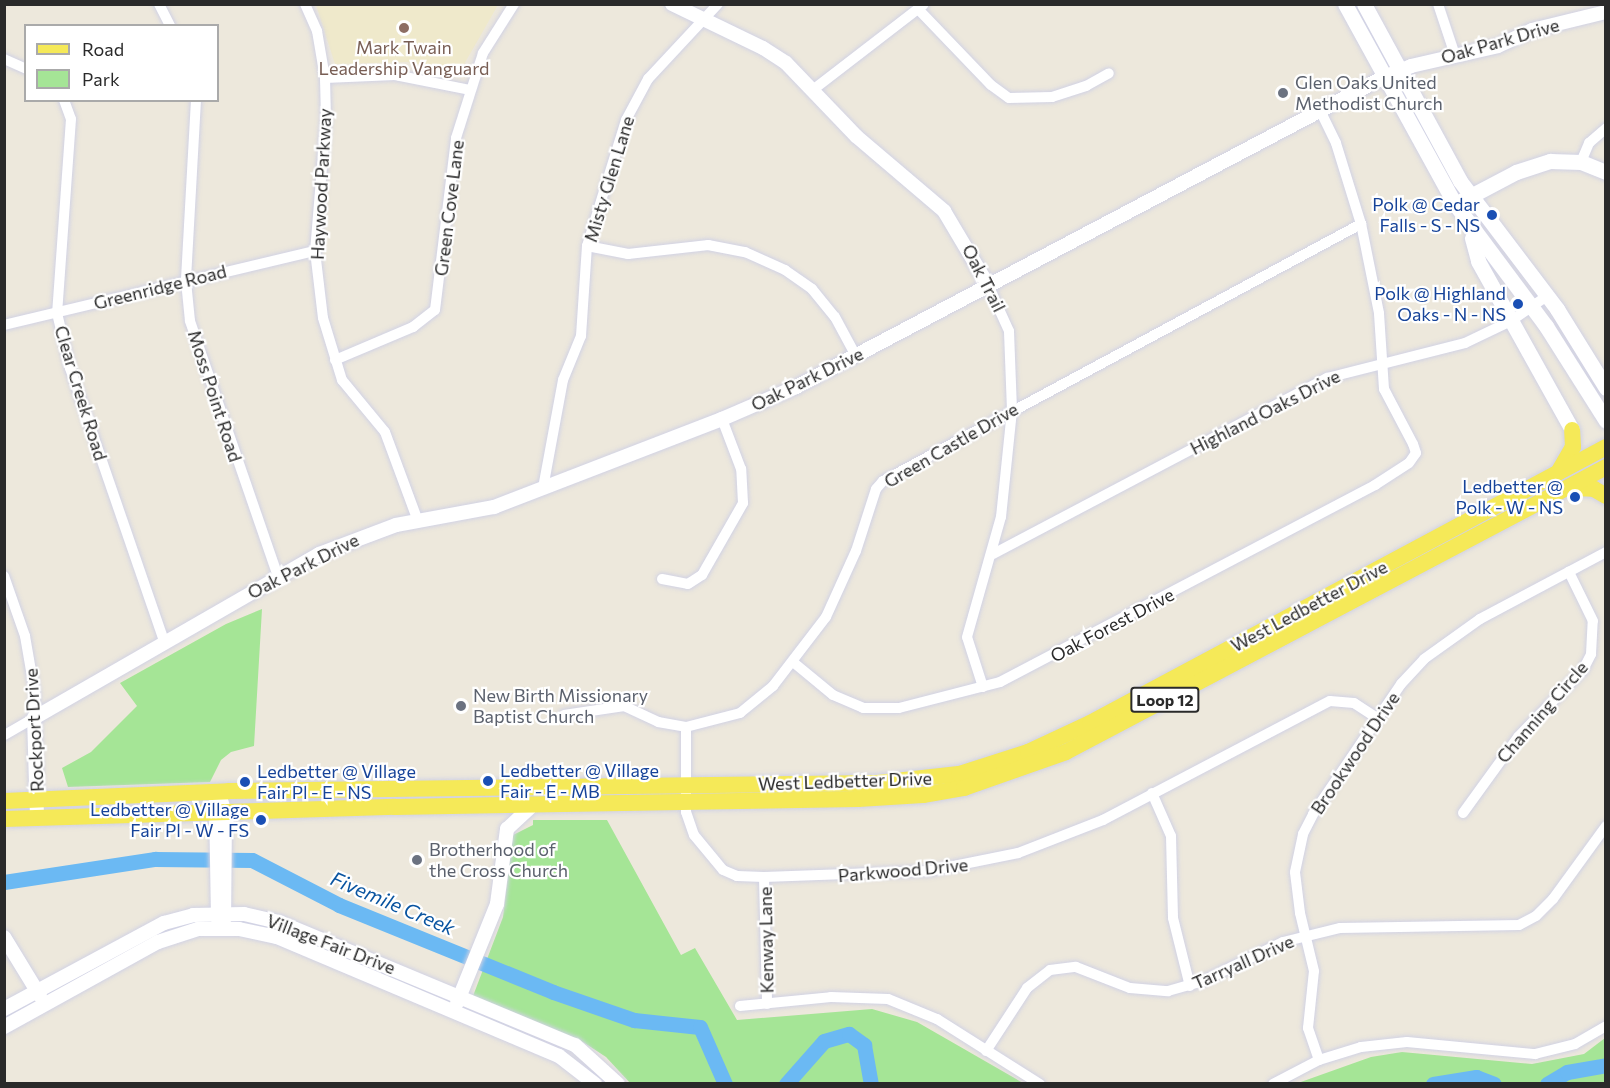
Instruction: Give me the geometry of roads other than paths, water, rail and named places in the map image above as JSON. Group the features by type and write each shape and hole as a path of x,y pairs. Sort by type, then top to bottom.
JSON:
{"main road":[{"path":"1345,4 1470,196 1547,296 1605,388"},
{"path":"1364,4 1391,74 1455,204 1470,229 1559,348 1603,416"},
{"path":"1455,204 1533,165 1581,162 1605,172"},
{"path":"1470,229 1478,261 1572,430 1586,442 1605,441"},
{"path":"1511,321 1539,331 1559,348"},
{"path":"1559,472 1573,447 1572,430"},
{"name":"West Ledbetter Drive","path":"4,801 218,791 686,785 930,778 991,765 1094,729 1459,525 1605,447"},
{"name":"West Ledbetter Drive","path":"4,819 37,817 219,820 532,806 686,804 923,795 998,779 1467,540 1605,467"},
{"path":"1567,488 1594,489 1605,496"},
{"path":"1459,525 1467,540"}],"street":[{"path":"159,4 169,24"},
{"name":"Haywood Parkway","path":"305,4 316,31 325,78 326,118 315,251 323,318 335,360 348,389 371,411 385,432 418,521"},
{"name":"Green Cove Lane","path":"335,360 413,327 435,310 450,170 470,90 483,53 514,4"},
{"name":"Oak Trail","path":"672,4 702,21 763,48 814,89 856,136 944,211 988,285 1009,331 1012,410 1010,460 993,554 967,637 983,687"},
{"name":"Misty Glen Lane","path":"543,488 563,380 581,336 587,246 607,173 636,99 666,57 718,4"},
{"path":"1438,4 1455,55"},
{"path":"814,89 921,7 991,85 1010,98 1052,97 1086,87 1109,73"},
{"name":"Oak Park Drive","path":"4,735 278,577 354,539 418,521 474,513 722,419 856,356 1391,74 1455,55 1498,46 1533,30 1605,12"},
{"path":"4,59 24,68"},
{"path":"325,78 395,75 470,90"},
{"name":"Clear Creek Road","path":"65,102 71,119 57,313 70,368 164,641"},
{"name":"Moss Point Road","path":"196,102 186,281 198,352 278,577"},
{"path":"1320,110 1336,142 1361,224 1377,303 1381,362"},
{"path":"1581,162 1589,143 1605,128"},
{"name":"Green Castle Drive","path":"564,715 624,706 658,722 686,727 740,713 794,662 826,617 846,577 876,489 892,475 1361,224"},
{"path":"587,246 628,254 708,245 745,252 807,285 835,317 856,356"},
{"name":"Greenridge Road","path":"4,325 315,251"},
{"name":"Highland Oaks Drive","path":"993,554 1305,388 1381,362 1444,351 1511,321 1547,296"},
{"name":"Oak Forest Drive","path":"794,662 833,695 863,708 898,708 983,687 1028,670 1375,485 1409,463 1416,453 1387,399 1381,362"},
{"path":"662,579 688,584 702,575 743,503 741,469 722,419"},
{"name":"Brookwood Drive","path":"1319,1060 1308,1028 1314,971 1295,872 1303,834 1401,684 1452,636 1605,552"},
{"name":"Channing Circle","path":"1463,813 1518,736 1583,670 1591,654 1593,621 1569,572"},
{"name":"Rockport Drive","path":"4,576 31,657 37,817"},
{"name":"Parkwood Drive","path":"686,727 686,804 694,835 712,861 737,876 764,877 892,874 969,865 1072,834 1329,700 1354,703 1377,718"},
{"path":"218,791 221,927"},
{"path":"1152,793 1171,836 1173,918 1190,986"},
{"path":"454,1011 490,926 501,882 507,829 532,806"},
{"name":"Tarryall Drive","path":"986,1051 1028,988 1050,970 1076,967 1114,983 1147,991 1190,986 1266,948 1306,935 1369,927 1519,925 1548,904 1605,826"},
{"name":"Kenway Lane","path":"764,877 767,1004"},
{"name":"Village Fair Drive","path":"4,1009 164,923 221,909 279,922 575,1045 618,1083"},
{"name":"Village Fair Drive","path":"4,1027 158,942 181,932 221,927 278,937 559,1056 595,1083"},
{"path":"4,937 44,1003"},
{"path":"740,1006 860,996 888,999 937,1019 1040,1083"},
{"path":"1273,1083 1319,1060 1361,1047 1407,1042 1542,1053 1575,1044 1605,1026"}],"waterway":[{"name":"Fivemile Creek","path":"4,882 155,859 252,860 339,905 553,992 634,1020 700,1027 725,1084"},
{"name":"Fivemile Creek","path":"786,1084 824,1041 849,1034 864,1045 871,1084"},
{"name":"Fivemile Creek","path":"1547,1084 1567,1072 1606,1065"},
{"name":"Fivemile Creek","path":"1433,1084 1476,1077 1494,1084"}],"place":[{"name":"Mark Twain Leadership Vanguard","path":"404,28"},
{"name":"Glen Oaks United Methodist Church","path":"1283,93"},
{"name":"Polk @ Cedar Falls - S - NS","path":"1492,215"},
{"name":"Polk @ Highland Oaks - N - NS","path":"1518,304"},
{"name":"Ledbetter @ Polk - W - NS","path":"1575,497"},
{"name":"New Birth Missionary Baptist Church","path":"461,706"},
{"name":"Ledbetter @ Village Fair - E - MB","path":"488,781"},
{"name":"Ledbetter @ Village Fair Pl - E - NS","path":"245,782"},
{"name":"Ledbetter @ Village Fair Pl - W - FS","path":"261,820"},
{"name":"Brotherhood of the Cross Church","path":"417,860"}]}
